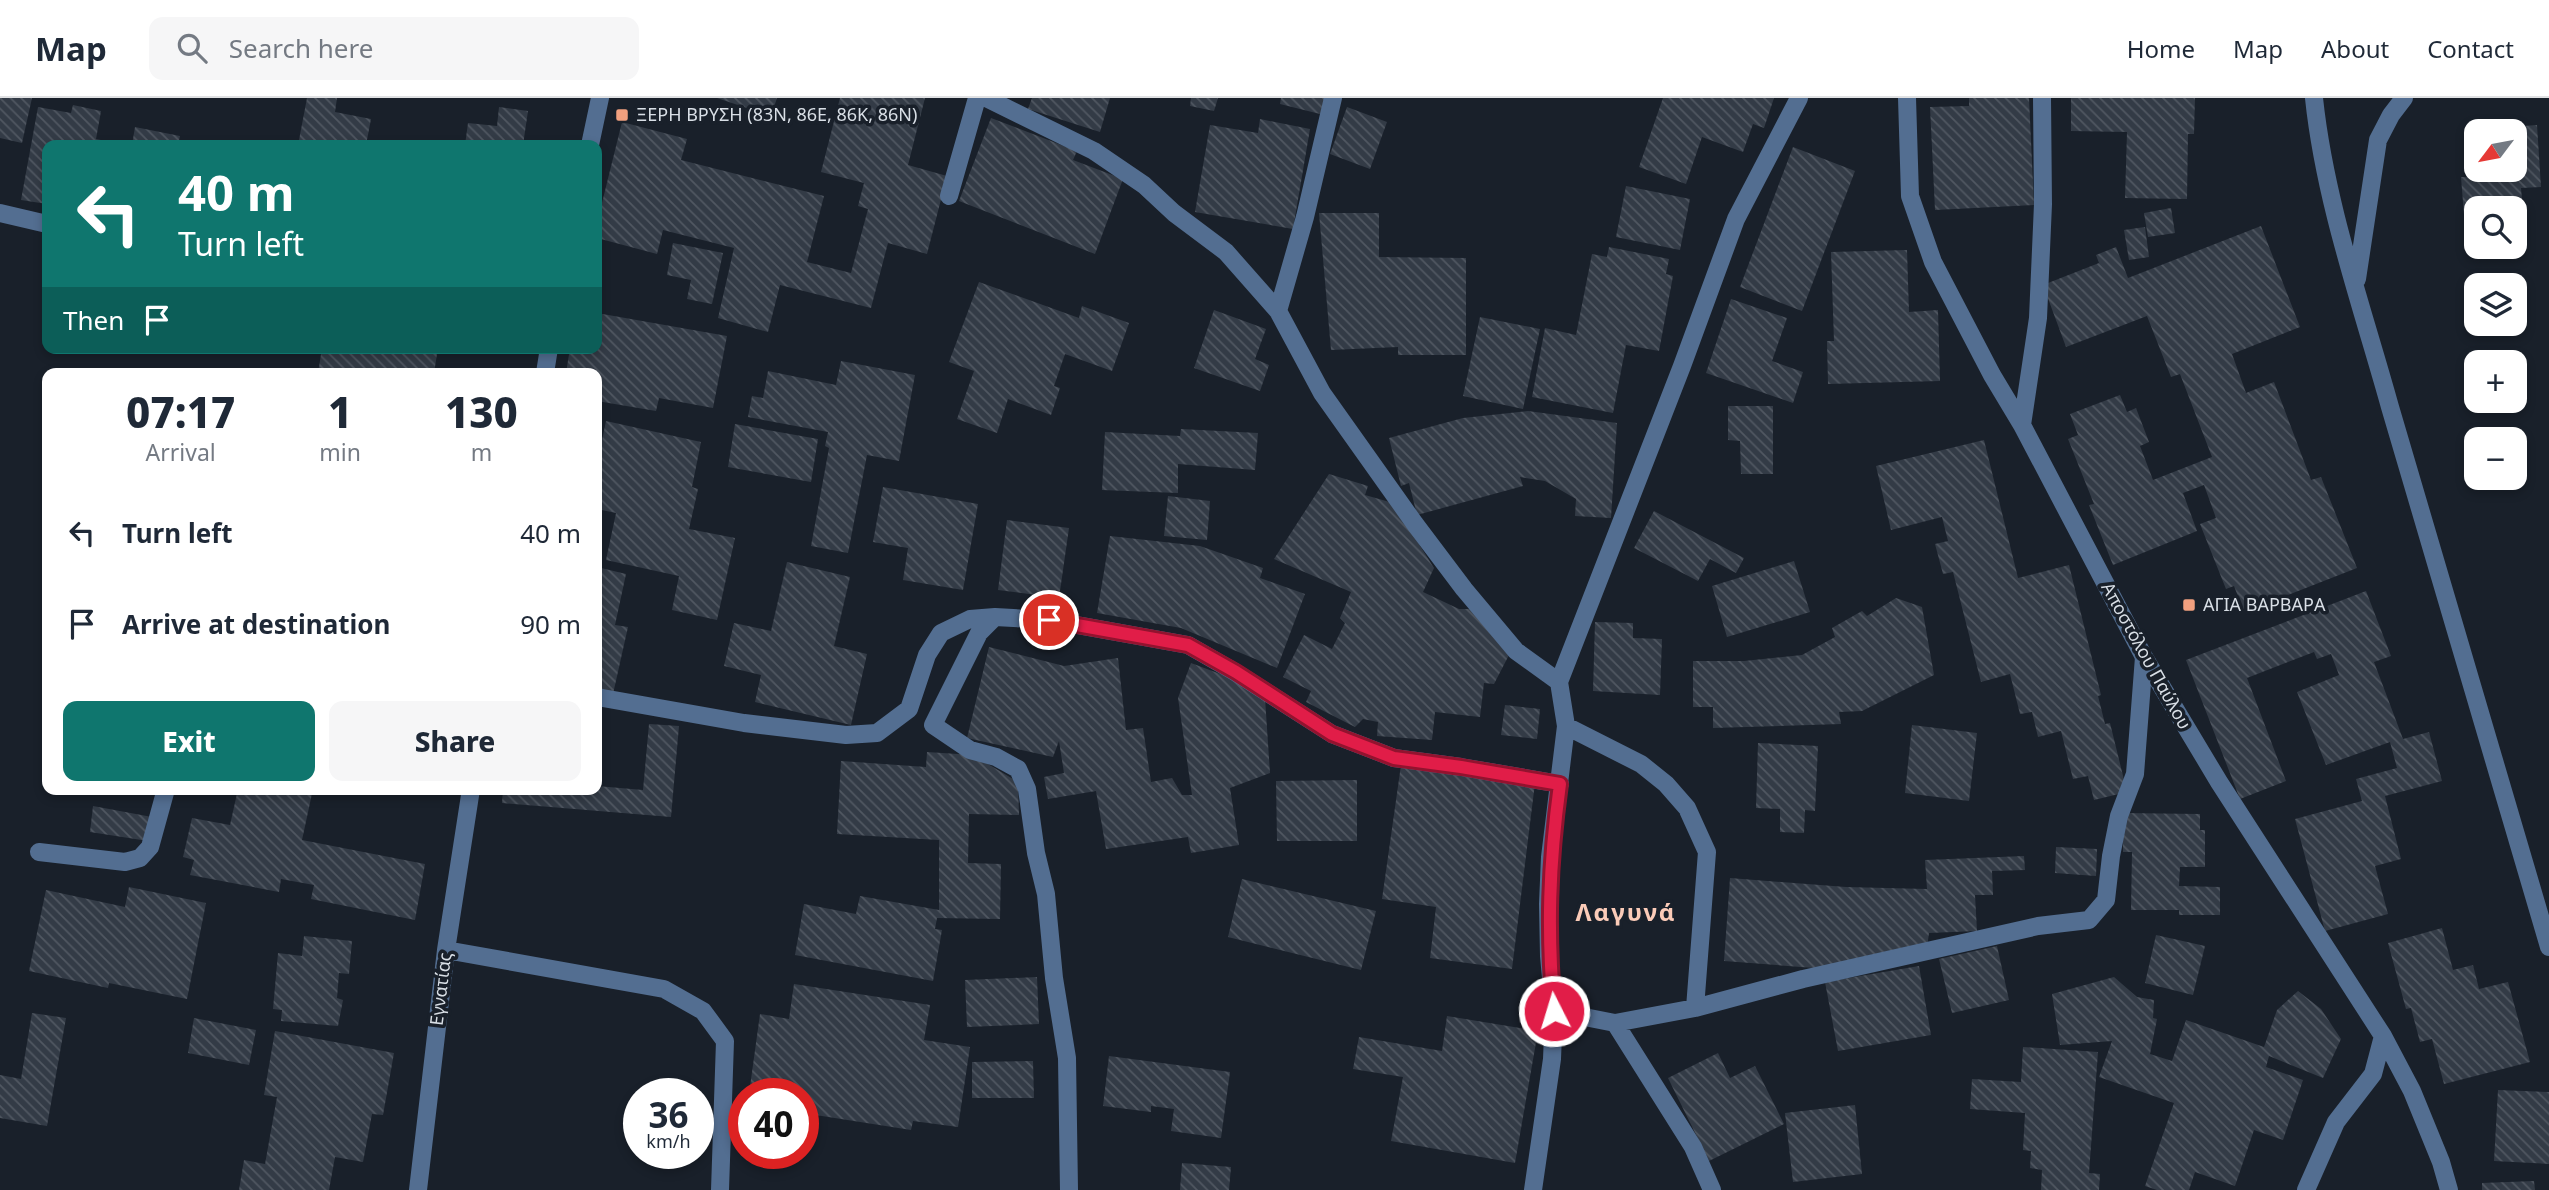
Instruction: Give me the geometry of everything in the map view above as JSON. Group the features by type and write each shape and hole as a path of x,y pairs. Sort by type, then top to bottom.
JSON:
{"street":[{"path":"591,140 600,98"},
{"path":"949,196 977,98"},
{"path":"986,98 1094,151 1144,185 1174,213 1226,252 1278,311 1322,393 1415,524 1516,651 1559,682"},
{"path":"1278,311 1305,217 1333,98"},
{"path":"1533,1190 1552,1059 1554,1011 1548,904 1550,858 1566,726 1559,682 1736,219 1800,98"},
{"name":"Αποστόλου Παύλου","path":"1907,98 1910,196 1933,262 2144,657 2227,794 2383,1036 2412,1091 2441,1162 2449,1190"},
{"path":"2022,425 2038,318 2043,204 2042,98"},
{"path":"2314,98 2325,166 2356,286 2449,614 2549,947"},
{"path":"2356,286 2378,141 2391,114 2404,98"},
{"path":"0,213 42,223"},
{"path":"933,725 979,633 995,617"},
{"path":"602,698 744,723 846,735 877,733 909,709 927,654 942,633 971,619 995,617 1049,620 1188,645 1236,672 1332,734 1394,758 1560,784"},
{"path":"1554,1011 1615,1023 1695,1008 1803,979 2038,926 2089,920 2106,900 2119,817 2135,774 2144,657"},
{"path":"909,709 970,750 996,757 1018,769 1027,789 1036,853 1046,894 1054,978 1067,1058 1069,1190"},
{"path":"1566,726 1640,764 1666,784 1687,808 1707,852 1695,1008"},
{"path":"39,852 125,862 140,858 150,847 164,795"},
{"name":"Εγνατίας","path":"418,1190 446,950 470,795"},
{"path":"446,950 664,989 703,1011 725,1041 720,1190"},
{"path":"1615,1023 1693,1147 1712,1190"},
{"path":"2306,1190 2336,1122 2373,1074 2383,1036"}],"building":[{"path":"0,98 32,98 22,143 0,138"},
{"path":"307,98 337,98 335,112 371,119 367,140 299,140"},
{"path":"717,98 777,98 771,116"},
{"path":"840,98 925,98 908,165 947,176 927,254 888,243 871,308 780,285 768,332 718,318 734,248 663,230 657,254 602,239 602,203 622,122 687,139 681,160 824,196 807,262 851,273 868,209 858,206 864,183 821,172"},
{"path":"1032,98 1110,98 1100,132 1028,109"},
{"path":"1191,98 1218,98 1214,111 1190,106"},
{"path":"1281,98 1328,98 1324,115 1280,104"},
{"path":"1663,98 1774,98 1764,128 1753,124 1743,152 1702,137 1686,184 1639,167"},
{"path":"1969,98 2029,98 2034,205 1935,210 1930,107 1969,106"},
{"path":"2071,98 2195,98 2194,134 2188,134 2187,199 2125,198 2127,132 2071,131"},
{"path":"73,105 101,111 96,139 101,140 42,140 42,203 21,200 38,107 71,113"},
{"path":"499,107 528,111 524,140 466,140 468,123 497,126"},
{"path":"1347,107 1387,122 1370,169 1330,154"},
{"path":"991,118 1077,151 1073,160 1123,179 1095,254 959,201"},
{"path":"1260,119 1310,129 1293,229 1195,212 1210,125 1258,133"},
{"path":"2537,125 2541,187 2521,188 2522,196 2464,196 2464,215 2461,177 2464,177 2464,182 2527,182 2527,126"},
{"path":"135,127 180,136 179,140 133,140"},
{"path":"1793,147 1855,171 1802,311 1740,287"},
{"path":"1626,186 1690,199 1680,250 1616,237"},
{"path":"2171,208 2175,233 2148,237 2144,213"},
{"path":"1319,213 1379,213 1379,257 1466,258 1466,355 1398,355 1398,347 1331,350"},
{"path":"2261,226 2300,327 2232,354 2246,393 2274,382 2311,480 2321,477 2357,568 2244,612 2234,586 2226,589 2200,524 2216,518 2204,485 2183,493 2197,531 2113,565 2089,505 2094,504 2068,439 2078,435 2070,414 2120,395 2127,412 2136,408 2149,442 2140,446 2153,480 2212,457 2180,374 2171,377 2147,316 2066,347 2043,285 2099,263 2096,255 2116,247 2128,278"},
{"path":"2145,227 2149,257 2129,260 2124,230"},
{"path":"673,243 723,253 712,304 687,299 691,280 667,275"},
{"path":"1609,247 1669,259 1666,274 1673,276 1659,351 1626,345 1613,413 1532,397 1545,328 1576,335 1592,254 1607,257"},
{"path":"1907,250 1909,312 1938,310 1940,381 1828,384 1827,341 1834,341 1831,252"},
{"path":"979,282 1079,318 1082,306 1129,323 1112,371 1065,354 1054,386 1060,388 1051,415 1008,399 997,433 957,419 974,371 949,362"},
{"path":"1731,299 1787,318 1772,361 1803,372 1793,403 1706,373"},
{"path":"1214,310 1266,329 1255,359 1269,365 1260,391 1194,368"},
{"path":"602,314 727,336 713,408 659,398 656,411 602,402 602,368 567,368 569,354 602,354"},
{"path":"1480,317 1540,329 1523,409 1463,396"},
{"path":"321,354 437,354 435,368 319,368"},
{"path":"841,361 915,375 899,461 867,455 848,553 811,546 829,448 825,446 828,432 748,417 752,396 763,398 768,371 836,385"},
{"path":"1728,406 1773,406 1773,474 1741,474 1740,441 1728,440"},
{"path":"1528,411 1617,423 1611,518 1575,516 1576,499 1545,481 1520,477 1523,486 1417,515 1409,483 1401,486 1389,438 1463,418"},
{"path":"606,421 701,442 692,487 698,489 689,529 735,538 717,620 672,610 679,576 606,560 616,513 602,510 602,440"},
{"path":"735,424 818,439 811,482 728,467"},
{"path":"1181,429 1258,433 1255,470 1178,464 1178,493 1102,490 1105,432 1180,436"},
{"path":"1984,440 2018,578 2069,565 2101,695 2098,696 2105,724 2110,723 2127,792 2094,800 2088,776 2073,779 2061,731 2038,737 2032,712 2020,714 2010,674 1981,682 1953,572 1943,574 1935,544 1948,541 1942,517 1891,530 1876,466"},
{"path":"1329,474 1368,486 1365,495 1393,503 1434,568 1423,592 1459,609 1471,609 1509,655 1494,684 1484,683 1480,717 1435,712 1432,740 1377,736 1378,722 1363,719 1355,727 1306,702 1311,691 1283,677 1304,635 1332,649 1345,623 1340,618 1351,592 1274,559"},
{"path":"883,487 978,504 963,590 903,580 908,548 873,542"},
{"path":"1168,496 1210,501 1207,540 1164,536"},
{"path":"1654,511 1744,558 1736,573 1710,559 1698,581 1634,548"},
{"path":"1007,520 1069,528 1059,598 998,590"},
{"path":"1110,536 1200,546 1263,568 1260,578 1305,594 1277,668 1181,628 1097,613"},
{"path":"1794,561 1810,612 1727,637 1712,586"},
{"path":"787,562 850,577 834,646 867,654 851,725 755,702 761,675 724,666 734,623 771,631"},
{"path":"602,568 626,574 615,625 628,627 613,694 602,692"},
{"path":"2366,591 2391,656 2374,662 2403,739 2429,732 2442,781 2385,796 2401,859 2375,866 2388,914 2325,931 2295,819 2362,801 2356,779 2397,768 2390,742 2326,765 2297,692 2339,675 2331,654 2317,659 2314,652 2247,678 2286,781 2240,799 2186,660"},
{"path":"1896,598 1922,607 1934,675 1862,711 1839,712 1841,724 1713,728 1713,707 1693,707 1693,661 1744,661 1802,655 1835,637 1832,628 1862,611 1867,616"},
{"path":"1595,622 1633,623 1633,638 1662,639 1660,695 1593,691"},
{"path":"989,647 1064,666 1118,658 1126,730 1143,728 1151,782 1172,778 1182,795 1192,795 1178,698 1191,663 1231,678 1265,698 1270,773 1230,788 1239,845 1191,853 1188,837 1106,849 1096,791 1048,799 1044,777 1064,773 1059,741 1053,757 967,738"},
{"path":"1505,705 1540,709 1537,739 1501,735"},
{"path":"649,724 679,726 671,817 502,803 503,795 602,795 602,786 643,790"},
{"path":"1912,725 1977,733 1969,801 1905,793"},
{"path":"1758,743 1818,746 1815,811 1805,810 1804,833 1780,832 1780,809 1756,808"},
{"path":"927,752 973,755 1018,782 1019,815 969,814 968,863 1001,864 1000,919 937,918 935,929 942,930 933,981 795,955 804,904 856,914 860,896 939,910 939,840 837,834 841,761 926,767"},
{"path":"1401,765 1535,783 1512,969 1430,958 1436,907 1382,899"},
{"path":"1357,780 1357,841 1277,841 1276,781"},
{"path":"237,795 312,795 302,840 425,864 415,920 311,899 314,885 281,879 279,892 190,875 194,860 183,857 192,818 230,825"},
{"path":"93,806 152,817 148,841 90,832"},
{"path":"2123,813 2200,814 2200,830 2205,830 2205,867 2180,867 2179,886 2220,887 2220,915 2179,915 2179,910 2131,910 2132,852 2123,852"},
{"path":"2056,847 2097,849 2096,876 2055,873"},
{"path":"2024,856 2025,870 1992,871 1993,895 1975,895 1977,931 1929,933 1927,948 1840,970 1724,961 1730,878 1846,887 1927,889 1925,860"},
{"path":"1242,879 1376,911 1361,970 1228,937"},
{"path":"129,887 206,903 187,999 109,983 108,988 29,971 46,890 125,907"},
{"path":"2442,928 2453,970 2473,965 2479,989 2508,982 2530,1062 2444,1084 2432,1039 2420,1042 2411,1008 2406,1009 2388,943"},
{"path":"2156,935 2205,946 2193,995 2145,983"},
{"path":"304,936 352,941 349,974 339,973 337,998 343,1000 338,1026 281,1021 282,1010 273,1009 278,953 302,956"},
{"path":"1997,946 2009,1000 1952,1013 1939,959"},
{"path":"1919,966 1931,1035 1838,1051 1825,982"},
{"path":"1037,977 1039,1024 967,1027 965,980"},
{"path":"2114,977 2137,997 2154,1000 2153,1018 2157,1019 2150,1054 2172,1061 2186,1020 2264,1047 2277,1010 2298,991 2321,1009 2341,1039 2323,1078 2269,1056 2266,1067 2303,1080 2283,1140 2254,1130 2235,1186 2195,1172 2189,1190 2157,1190 2145,1186 2174,1103 2099,1077 2112,1041 2060,1045 2052,994"},
{"path":"794,984 930,1005 924,1040 970,1047 958,1127 913,1121 911,1130 819,1116 819,1078 751,1078 760,1014 789,1019"},
{"path":"32,1013 66,1018 47,1126 0,1118 0,1075 21,1079"},
{"path":"1447,1016 1538,1031 1515,1163 1391,1141 1403,1077 1353,1069 1359,1037 1442,1051"},
{"path":"194,1018 256,1030 249,1065 188,1053"},
{"path":"275,1031 394,1053 383,1115 372,1114 363,1162 335,1157 329,1190 239,1190 244,1160 265,1164 277,1097 264,1095"},
{"path":"2023,1047 2098,1052 2089,1173 2100,1174 2099,1190 2041,1190 2042,1170 2030,1168 2031,1151 2023,1150 2025,1113 1970,1109 1972,1079 2021,1082"},
{"path":"1718,1053 1730,1078 1755,1066 1784,1124 1709,1161 1668,1078"},
{"path":"1109,1056 1230,1072 1221,1138 1171,1131 1174,1109 1151,1106 1151,1112 1103,1106"},
{"path":"1033,1061 1034,1098 972,1098 972,1062"},
{"path":"2498,1090 2549,1092 2549,1164 2494,1161"},
{"path":"1855,1105 1862,1174 1793,1182 1785,1113"},
{"path":"1182,1163 1231,1167 1229,1190 1180,1190"},
{"path":"2534,1181 2535,1190 2482,1190 2482,1183"}],"place":[{"name":"ΞΕΡΗ ΒΡΥΣΗ (83Ν, 86Ε, 86Κ, 86Ν)","path":"622,115"},
{"name":"ΑΓΙΑ ΒΑΡΒΑΡΑ","path":"2189,605"}],"district":[{"name":"Λαγυνά","path":"1626,913"}],"route":[{"path":"1049,620 1188,645 1236,672 1332,734 1394,758 1560,784 1550,858 1548,904 1554,1011"}]}
